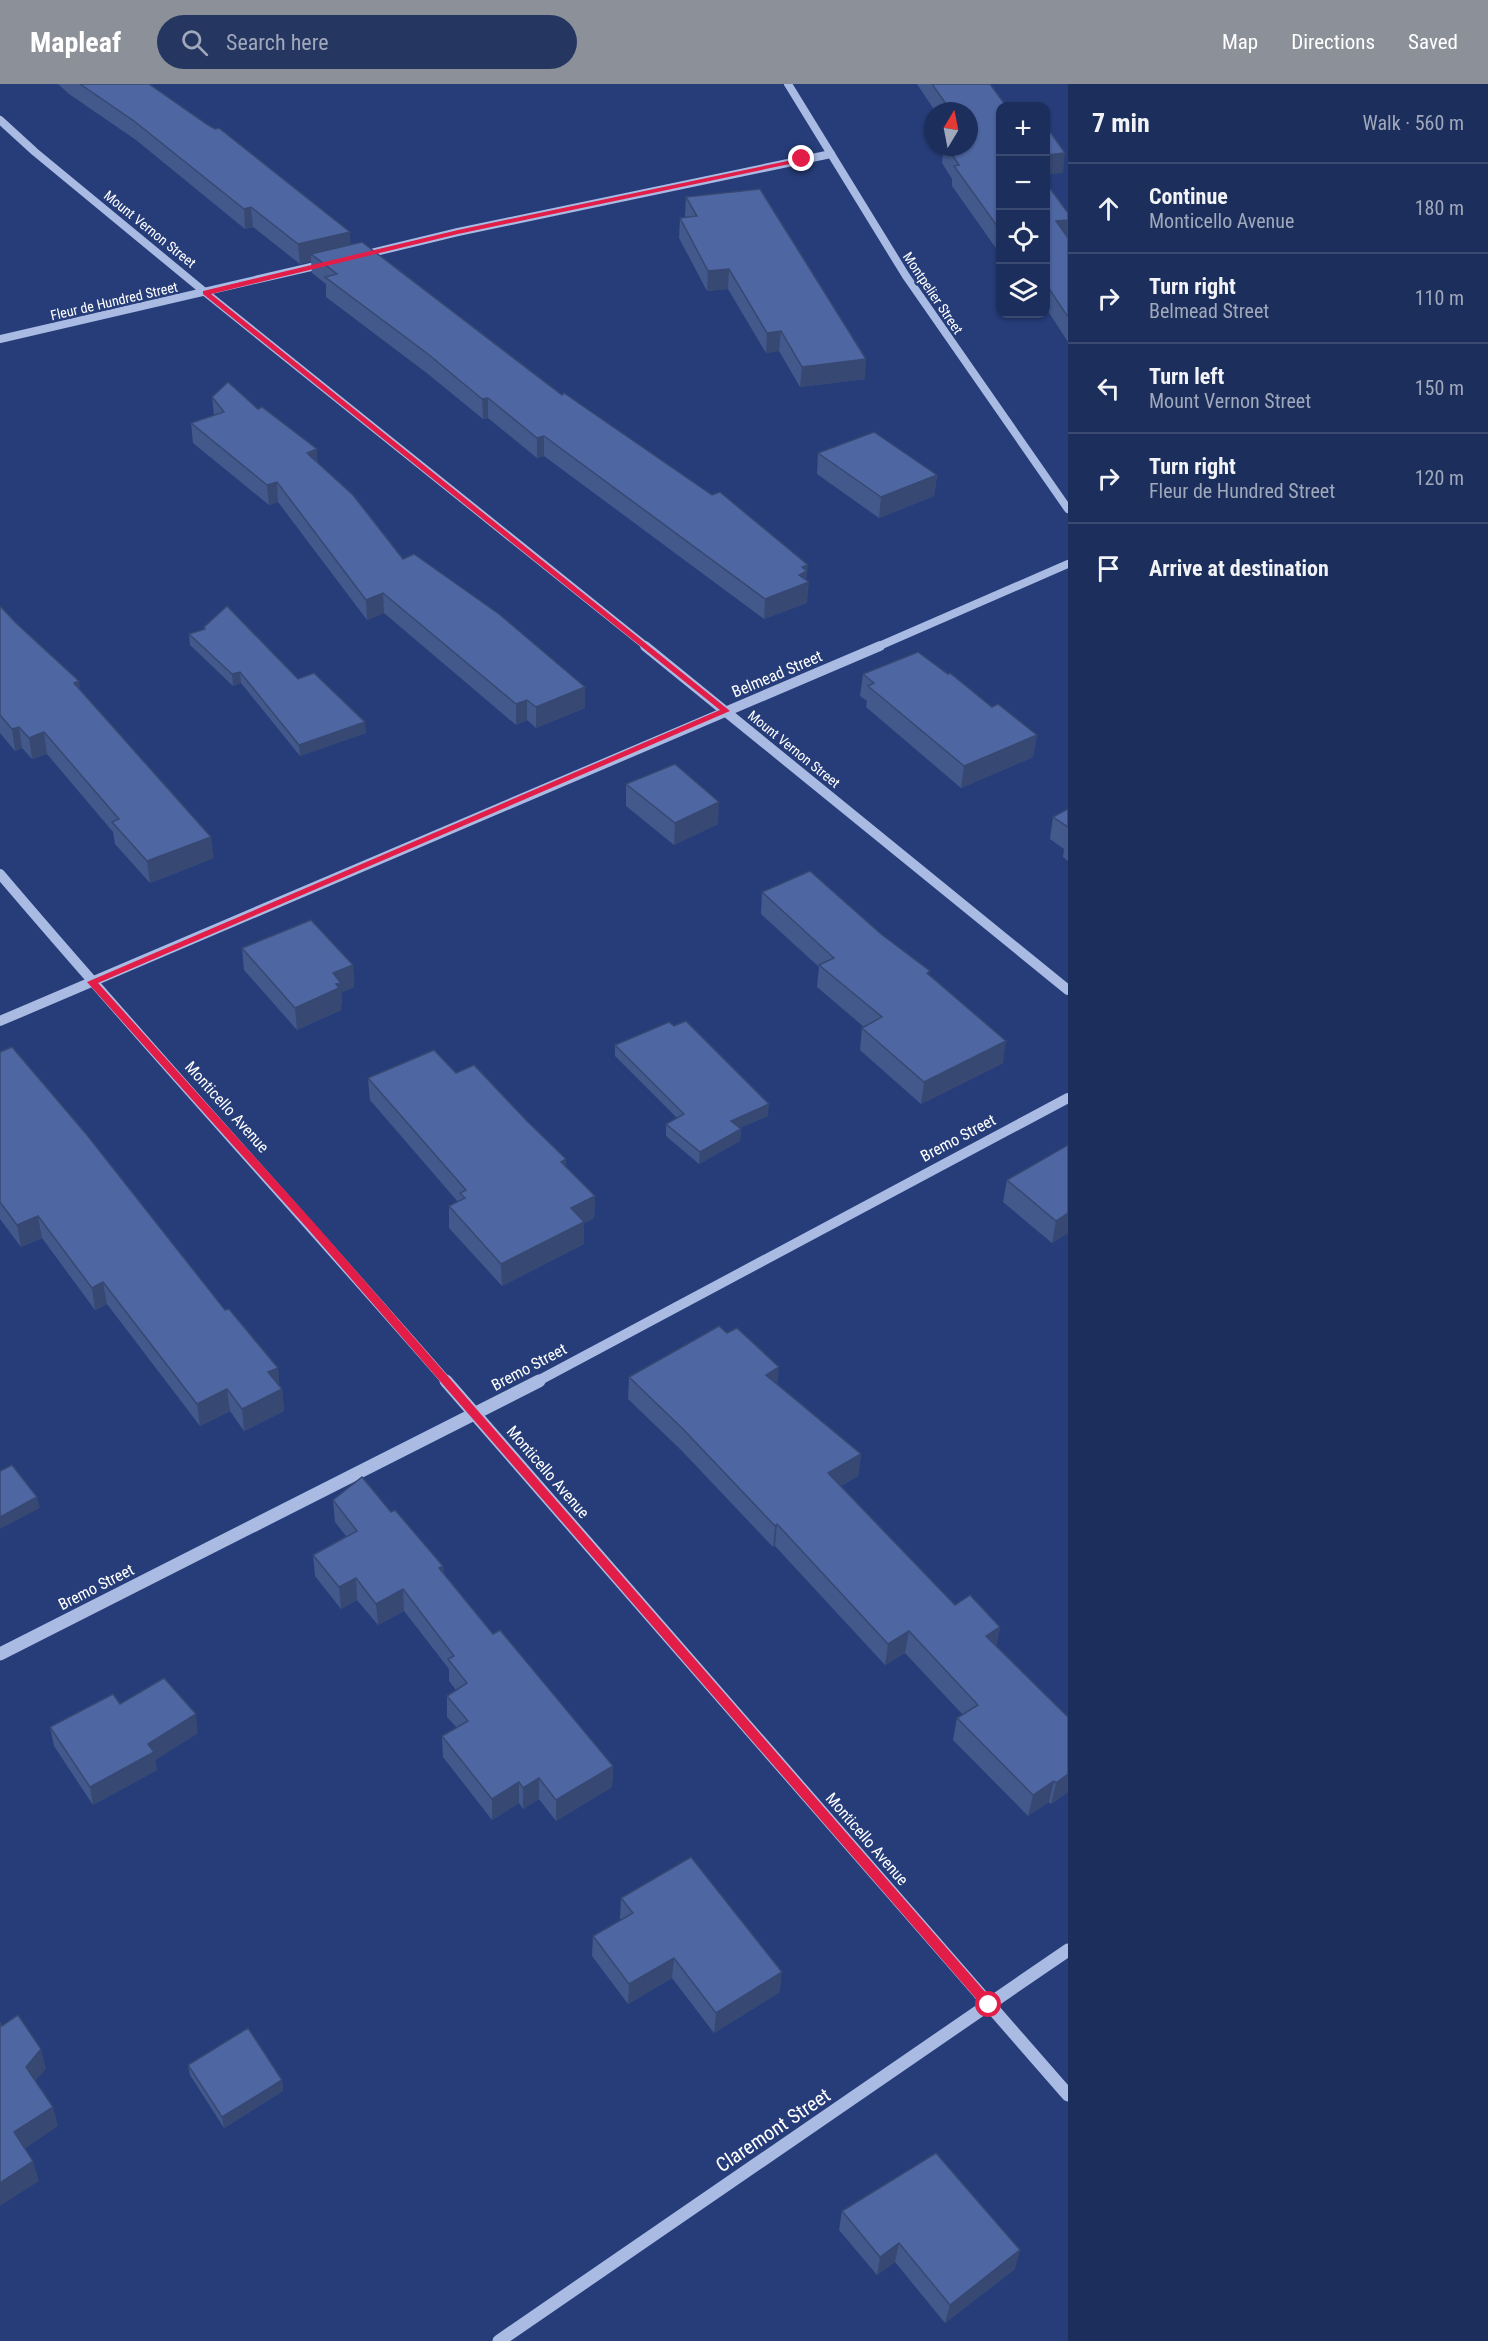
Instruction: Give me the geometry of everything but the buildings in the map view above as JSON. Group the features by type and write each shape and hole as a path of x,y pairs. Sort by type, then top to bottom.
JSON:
{"street":[{"name":"Montpelier Street","path":"788,84 906,276 1068,509"},
{"name":"Mount Vernon Street","path":"0,120 44,160 206,293 726,711 1068,990"},
{"path":"355,257 458,232 831,154"},
{"name":"Fleur de Hundred Street","path":"0,339 332,262"},
{"name":"Belmead Street","path":"0,1021 1068,564"},
{"name":"Monticello Avenue","path":"0,874 92,982 476,1414 1068,2096"},
{"name":"Bremo Street","path":"0,1654 476,1414 1068,1098"},
{"name":"Claremont Street","path":"499,2341 1068,1950"}],"route":[{"path":"802,159 458,232 206,293 726,711 92,982 476,1414 989,2005"}]}
